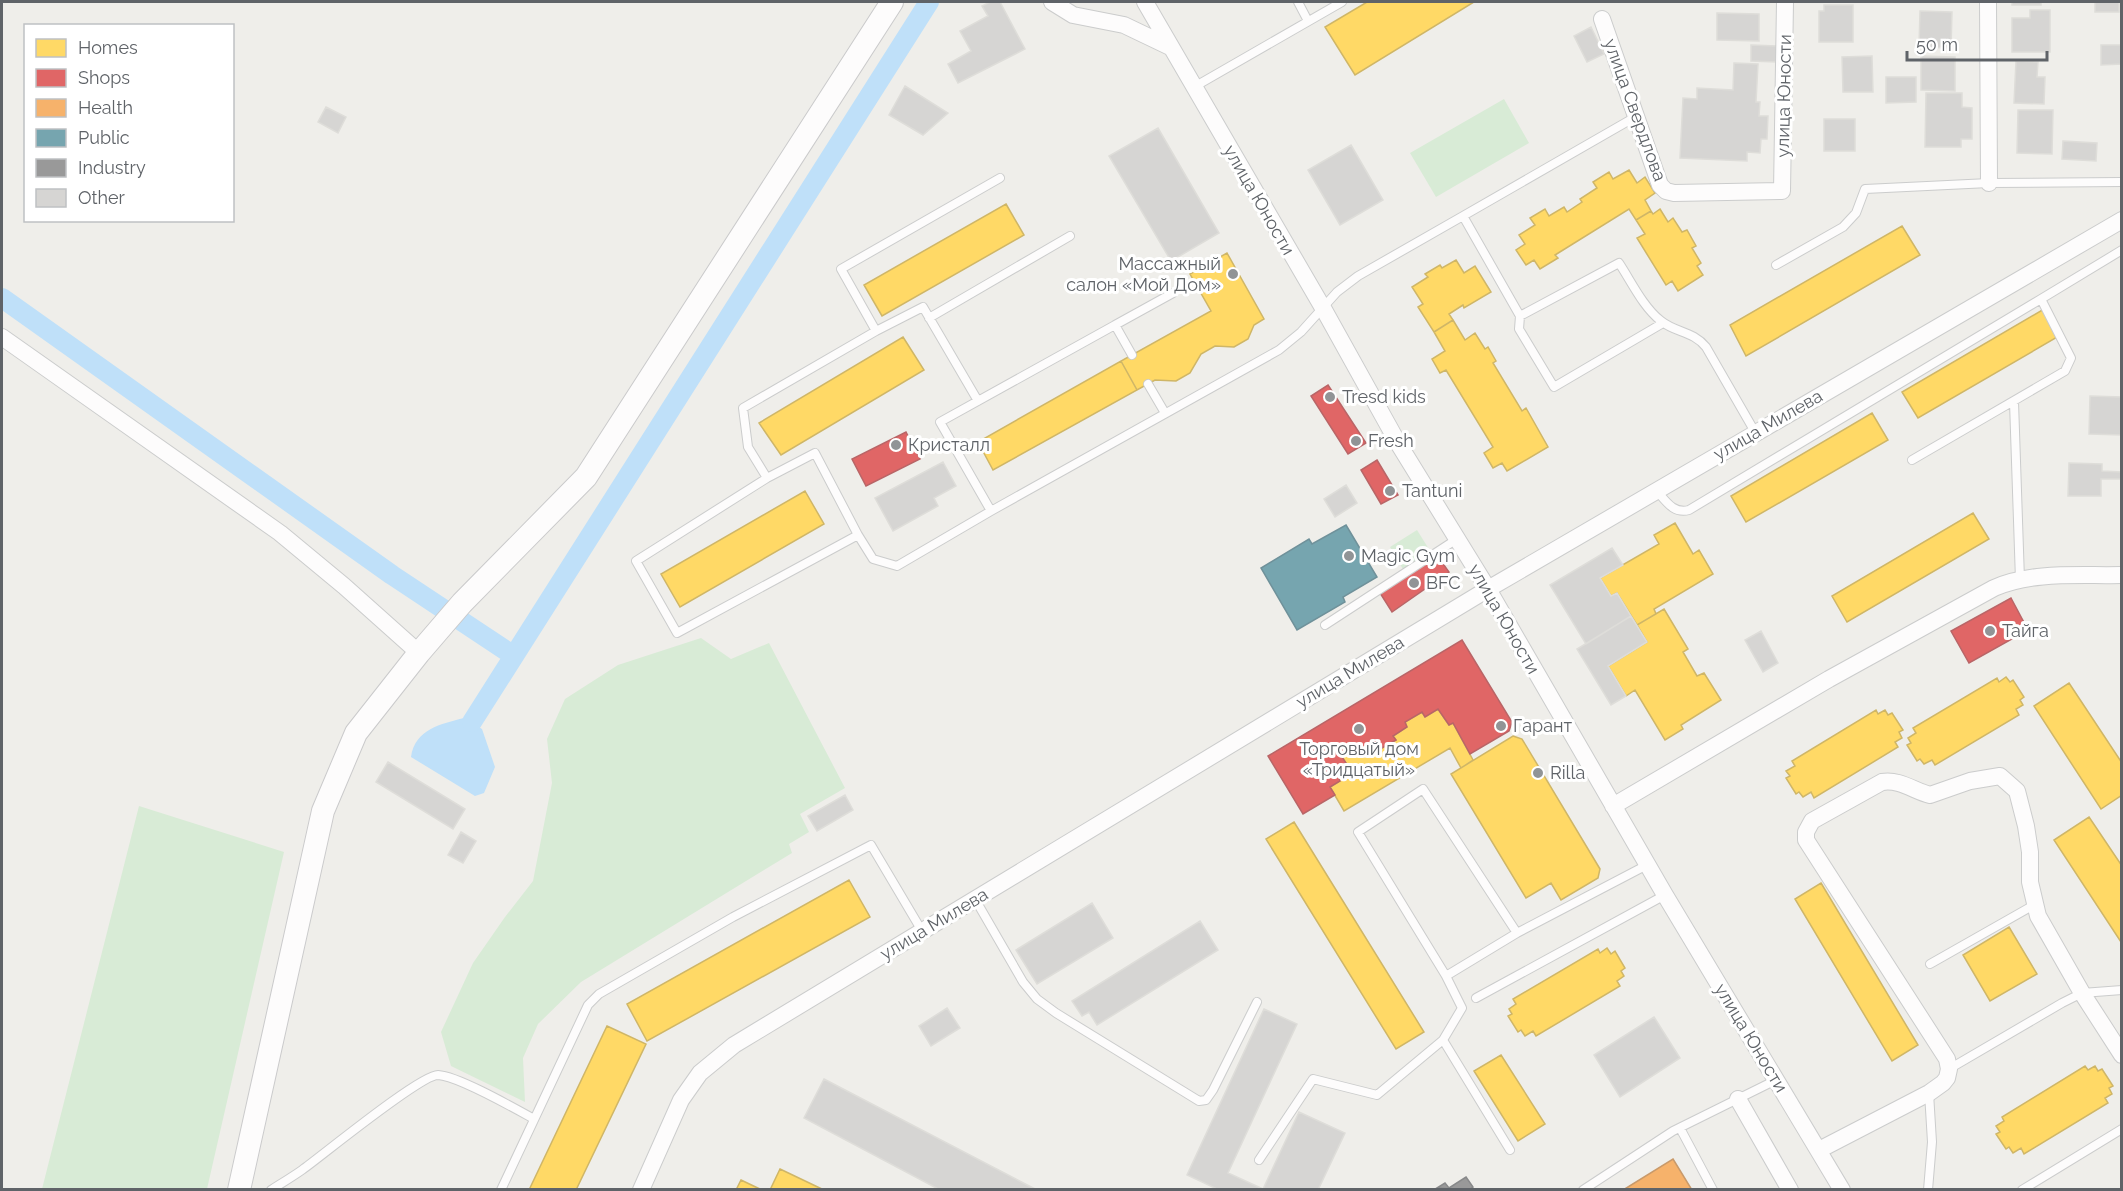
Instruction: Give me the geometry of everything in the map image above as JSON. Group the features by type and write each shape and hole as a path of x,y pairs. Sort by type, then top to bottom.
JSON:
{"street":[{"path":"239,1190 323,811 356,733 462,603 586,477 892,2"},
{"path":"1052,2 1073,15 1125,26 1170,47"},
{"name":"улица Юности","path":"1145,2 1323,308 1398,443 1488,589 1647,865 1842,1190"},
{"name":"улица Юности","path":"1782,191 1785,2"},
{"path":"1988,2 1989,183"},
{"name":"улица Свердлова","path":"1602,19 1660,185 1666,191 1674,193 1782,191"},
{"name":"улица Милева","path":"641,1190 681,1100 700,1073 734,1045 1488,589 2121,220"},
{"path":"2,337 280,533 419,653"},
{"path":"1613,806 1911,633 1994,588 2020,579 2045,576 2121,575"},
{"path":"1819,1150 1929,1093 1943,1083 1949,1069 1947,1059 1925,1022 1806,840 1808,827 1812,821 1882,782 1900,783 1930,795 1970,781 2000,776 2017,791 2026,826 2030,852 2030,882 2038,916 2121,1055"},
{"path":"1738,1099 1790,1190"}],"lane":[{"path":"1298,2 1308,21"},
{"path":"1194,87 1342,2"},
{"path":"858,536 677,633 636,561 767,478 815,453 858,536 873,559 897,566 1279,350 1301,332 1337,291 1358,276 1637,116"},
{"path":"876,331 841,269 1000,178"},
{"path":"1776,265 1843,227 1856,213 1865,189 1989,183 2121,182"},
{"path":"1463,216 1520,316 1519,329 1554,387 1663,323"},
{"path":"929,318 1070,237"},
{"path":"1656,490 1673,509 1680,512 1689,510 2121,250"},
{"path":"1520,316 1618,263 1653,313 1663,323 1699,338 1755,432"},
{"path":"991,511 940,422 1173,293"},
{"path":"1912,460 2014,402 2065,370 2070,364 2071,358 2067,346 2041,299"},
{"path":"767,478 748,447 743,408 922,307 978,401"},
{"path":"1115,325 1132,355"},
{"path":"1148,384 1165,413"},
{"path":"2014,402 2020,579"},
{"path":"1325,625 1457,539"},
{"path":"1259,1160 1313,1078 1377,1095 1443,1040 1462,1008 1446,976 1358,832 1423,789 1516,933"},
{"path":"501,1190 588,1005 599,994 733,917 871,845 922,931"},
{"path":"1446,976 1516,933 1647,865"},
{"path":"1476,998 1665,895"},
{"path":"975,899 1023,982 1036,999 1199,1101 1206,1100 1213,1090 1257,1002"},
{"path":"1930,964 2034,905"},
{"path":"1949,1069 2082,993 2121,990"},
{"path":"1443,1040 1510,1150"},
{"path":"271,1190 410,1089 435,1075 468,1086 534,1119"},
{"path":"1583,1190 1680,1128 1777,1080"},
{"path":"1928,1190 1932,1142 1929,1093"},
{"path":"1680,1128 1713,1190"},
{"path":"2022,1190 2121,1129"}],"green space":[{"path":"1504,99 1529,143 1436,197 1410,153"},
{"path":"1417,530 1432,554 1404,571 1390,547"},
{"path":"701,638 731,659 769,643 845,788 800,814 809,832 789,844 792,853 581,982 538,1024 523,1058 525,1102 451,1066 441,1032 473,963 533,881 552,783 547,739 565,699 618,665"},
{"path":"139,806 284,852 207,1189 42,1189"}],"water":[{"path":"464,718 482,729 495,767 484,793 475,796 411,757 413,748 423,734 430,729"}],"building: Homes":[{"path":"1367,2 1474,2 1355,75 1325,27"},
{"path":"1629,170 1637,183 1645,177 1655,193 1645,200 1651,211 1636,220 1629,209 1555,255 1558,258 1540,269 1534,260 1526,265 1516,250 1525,244 1519,235 1535,225 1530,218 1545,209 1549,216 1564,207 1567,212 1582,202 1580,199 1597,188 1593,182 1609,172 1613,179"},
{"path":"1006,204 1024,235 882,316 864,285"},
{"path":"1660,209 1668,222 1673,218 1682,232 1687,230 1696,246 1692,248 1701,263 1697,266 1703,275 1678,291 1672,281 1666,285 1637,238 1645,234 1636,220 1651,211 1653,214"},
{"path":"1902,226 1920,255 1746,356 1730,325"},
{"path":"1227,253 1264,319 1254,325 1248,339 1234,347 1215,346 1201,354 1190,373 1176,381 1155,380 1137,390 1121,361 1211,311 1190,274"},
{"path":"1456,260 1464,273 1475,266 1491,292 1449,314 1453,320 1434,332 1418,307 1423,304 1412,287 1428,277 1425,274 1440,265 1442,268"},
{"path":"2044,309 2059,336 1918,418 1902,392"},
{"path":"1453,320 1465,340 1475,333 1485,349 1488,347 1496,361 1493,363 1522,411 1526,408 1548,447 1507,471 1502,463 1493,468 1484,453 1493,447 1446,370 1440,373 1432,359 1445,351 1434,332"},
{"path":"903,337 924,370 781,455 759,423"},
{"path":"1121,361 1137,390 993,470 978,442"},
{"path":"1872,413 1888,440 1746,522 1731,496"},
{"path":"805,491 824,524 680,607 661,574"},
{"path":"1973,513 1989,539 1847,622 1832,596"},
{"path":"1675,523 1693,554 1699,550 1713,574 1654,609 1656,614 1637,625 1617,593 1611,596 1600,578 1659,544 1654,535"},
{"path":"1664,609 1688,649 1683,652 1697,676 1704,673 1721,700 1681,725 1683,729 1665,740 1635,690 1626,696 1608,666 1647,642 1637,625"},
{"path":"2006,677 2010,682 2013,680 2024,697 2020,700 2023,705 2016,709 2019,715 1935,765 1932,760 1924,764 1920,759 1917,761 1907,745 1911,743 1908,738 1916,733 1913,728 1997,678 1999,682"},
{"path":"2069,683 2122,763 2122,795 2101,809 2034,706"},
{"path":"1438,709 1449,725 1453,723 1473,760 1461,768 1450,748 1344,811 1330,787 1340,781 1334,770 1346,763 1342,757 1360,746 1363,753 1379,744 1382,748 1396,740 1393,736 1407,727 1405,722 1422,712 1425,717"},
{"path":"1876,710 1878,714 1885,710 1888,715 1892,713 1903,730 1899,732 1902,738 1895,742 1898,747 1814,798 1811,792 1803,797 1799,792 1796,794 1786,778 1790,776 1786,771 1795,766 1792,761"},
{"path":"1513,736 1522,739 1600,869 1598,878 1561,900 1551,883 1526,898 1451,774"},
{"path":"2089,817 2122,866 2121,942 2054,840"},
{"path":"1294,822 1424,1032 1396,1049 1266,839"},
{"path":"849,880 870,917 647,1041 627,1004"},
{"path":"1821,883 1918,1045 1892,1061 1795,899"},
{"path":"2009,927 2037,974 1990,1001 1963,955"},
{"path":"1607,948 1611,954 1615,951 1625,968 1621,971 1624,976 1617,981 1620,986 1536,1036 1533,1031 1525,1036 1521,1030 1518,1032 1508,1016 1512,1014 1509,1009 1516,1004 1513,999 1598,949 1600,953"},
{"path":"607,1026 646,1044 576,1190 529,1190"},
{"path":"1501,1055 1545,1124 1518,1141 1474,1071"},
{"path":"2085,1066 2088,1070 2095,1066 2098,1071 2102,1069 2113,1086 2109,1088 2112,1094 2105,1098 2108,1103 2024,1154 2021,1148 2013,1153 2009,1147 2006,1149 1996,1134 2000,1132 1996,1126 2004,1121 2002,1117"},
{"path":"780,1169 824,1190 770,1190"},
{"path":"741,1180 762,1190 736,1190"}],"building: Shops":[{"path":"1328,385 1366,443 1348,454 1311,396"},
{"name":"Кристалл","path":"906,432 920,459 866,486 852,459"},
{"path":"1377,460 1398,495 1381,504 1361,470"},
{"name":"BFC","path":"1436,554 1449,572 1392,612 1380,593"},
{"name":"Тайга","path":"2011,598 2028,630 1969,663 1951,631"},
{"name":"Торговый дом «Тридцатый»","path":"1462,640 1512,722 1509,731 1470,754 1453,723 1449,725 1438,709 1425,717 1422,712 1405,722 1407,727 1393,736 1396,740 1382,748 1379,744 1363,753 1360,746 1342,757 1346,763 1334,770 1340,781 1330,787 1335,795 1303,814 1268,756"}],"building: Health":[{"path":"1673,1159 1692,1190 1623,1190"}],"building: Public":[{"path":"1346,525 1377,577 1343,597 1345,602 1297,630 1261,568 1309,539 1312,544"}],"building: Industry":[{"path":"1466,1177 1473,1187 1469,1190 1437,1188 1445,1183 1449,1188"}],"building: Other":[{"path":"990,2 1000,2 1025,49 958,83 948,64 971,51 960,31 988,16 982,6"},
{"path":"2012,2 2041,2 2041,5 2012,5"},
{"path":"2095,2 2119,2 2119,12 2095,12"},
{"path":"1824,5 1853,5 1853,42 1819,42 1819,11 1824,11"},
{"path":"2030,10 2050,10 2050,52 2012,52 2012,18 2030,18"},
{"path":"1920,11 1952,12 1951,48 1919,47"},
{"path":"1717,13 1759,14 1759,41 1717,40"},
{"path":"1591,27 1604,54 1587,62 1574,36"},
{"path":"1751,45 1777,46 1776,62 1751,61"},
{"path":"2101,45 2122,45 2122,64 2101,65"},
{"path":"1872,56 1873,92 1843,92 1842,57"},
{"path":"1921,56 1955,57 1955,91 1921,90"},
{"path":"2016,61 2038,62 2037,77 2045,77 2044,104 2014,103"},
{"path":"1734,63 1758,64 1756,102 1760,102 1759,116 1768,116 1767,139 1761,139 1760,153 1747,152 1747,161 1680,158 1683,98 1697,99 1697,88 1733,90"},
{"path":"1886,77 1916,77 1916,102 1886,103"},
{"path":"905,86 948,113 923,135 889,115"},
{"path":"1926,93 1962,93 1962,107 1972,108 1972,139 1961,139 1961,147 1925,147"},
{"path":"326,107 346,117 338,133 318,122"},
{"path":"2018,110 2053,110 2052,154 2017,153"},
{"path":"1824,119 1855,119 1855,151 1824,151"},
{"path":"1158,128 1219,233 1171,261 1109,156"},
{"path":"2063,141 2097,143 2096,161 2062,159"},
{"path":"1351,145 1383,200 1340,225 1308,170"},
{"path":"2090,396 2122,397 2122,435 2089,434"},
{"path":"943,462 956,486 934,498 938,506 893,531 875,498"},
{"path":"2069,463 2102,464 2102,471 2122,472 2122,479 2101,479 2101,496 2068,496"},
{"path":"1346,485 1357,503 1335,517 1324,499"},
{"path":"1612,548 1623,565 1600,578 1611,596 1617,593 1631,616 1586,644 1550,585"},
{"path":"1631,616 1647,642 1608,666 1626,696 1611,705 1577,649"},
{"path":"1761,631 1778,663 1763,672 1745,640"},
{"path":"388,762 465,809 453,829 376,782"},
{"path":"845,795 853,810 817,831 808,816"},
{"path":"461,832 476,841 463,863 448,855"},
{"path":"1092,903 1113,938 1037,984 1016,950"},
{"path":"1200,921 1218,950 1097,1025 1089,1012 1082,1016 1072,1001"},
{"path":"947,1008 960,1028 931,1046 919,1026"},
{"path":"1264,1009 1297,1024 1228,1173 1263,1189 1299,1112 1345,1133 1318,1190 1219,1190 1187,1175"},
{"path":"1654,1017 1680,1058 1620,1097 1594,1055"},
{"path":"824,1079 1037,1190 940,1190 804,1118"}],"waterway":[{"path":"472,722 929,2"},
{"path":"2,298 392,575 514,656"}],"place":[{"name":"Массажный салон «Мой Дом»","path":"1233,274"},
{"name":"Tresd kids","path":"1330,397"},
{"name":"Fresh","path":"1356,441"},
{"name":"Кристалл","path":"896,445"},
{"name":"Tantuni","path":"1390,491"},
{"name":"Magic Gym","path":"1349,556"},
{"name":"BFC","path":"1414,583"},
{"name":"Тайга","path":"1990,631"},
{"name":"Гарант","path":"1501,726"},
{"name":"Торговый дом «Тридцатый»","path":"1359,729"},
{"name":"Rilla","path":"1538,773"}]}
